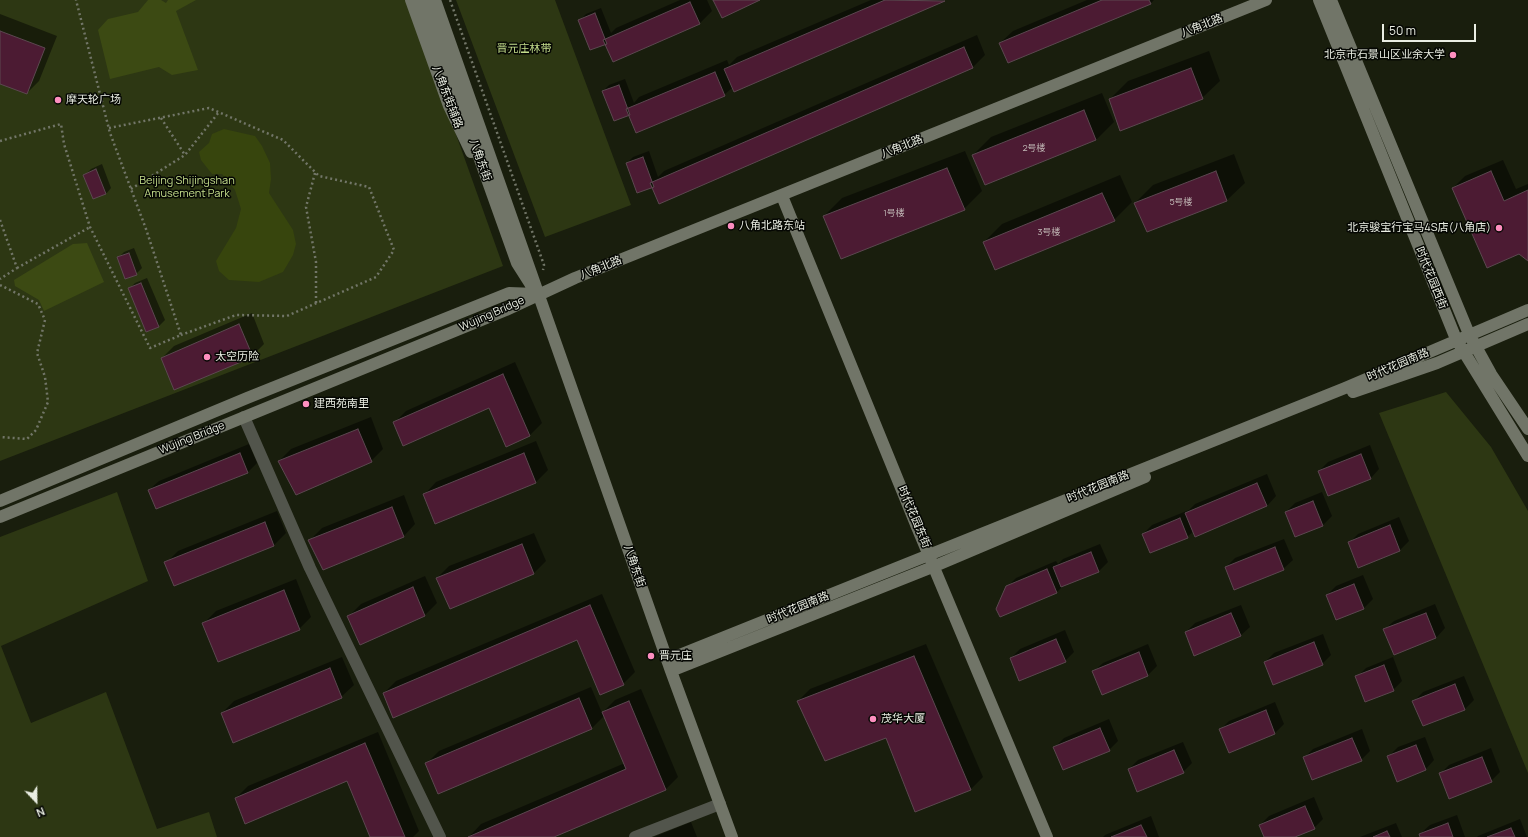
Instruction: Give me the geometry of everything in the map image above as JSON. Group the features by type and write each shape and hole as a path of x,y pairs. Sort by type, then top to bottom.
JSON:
{"street":[{"name":"八角东街辅路","path":"411,0 459,130 491,191"},
{"name":"八角东街","path":"423,0 517,263 538,294"},
{"name":"八角东街","path":"435,0 526,254 538,294 669,666 732,837"},
{"name":"八角北路","path":"538,294 1266,0"},
{"name":"时代花园西街","path":"1319,0 1456,339 1528,456"},
{"name":"时代花园西街","path":"1331,0 1474,346 1490,374 1528,429"},
{"name":"时代花园东街","path":"782,196 917,527 1047,837"},
{"name":"Wujing Bridge","path":"0,501 247,398 509,293 538,294"},
{"name":"Wujing Bridge","path":"0,517 506,310 538,294"},
{"name":"时代花园南路","path":"932,560 1528,310"},
{"name":"时代花园南路","path":"669,666 1332,401 1437,363 1528,324"},
{"path":"244,417 310,568 440,837"},
{"path":"635,837 720,804"}],"path":[{"path":"76,0 108,128 146,229 181,335"},
{"path":"450,0 544,265 542,272"},
{"path":"0,141 61,124 64,144 90,227 150,348 236,315 287,316 376,277 394,250 369,187 319,176 283,140 210,108 108,128"},
{"path":"131,189 185,155 219,112"},
{"path":"161,118 185,155"},
{"path":"315,172 306,207 316,262 316,303"},
{"path":"0,220 17,268"},
{"path":"0,279 90,227"},
{"path":"0,285 38,304 44,320 37,353 45,377 48,402 36,430 27,439 0,437"}],"green space":[{"name":"Beijing Shijingshan Amusement Park","path":"0,0 408,0 503,266 0,461"},
{"name":"晋元庄林带","path":"456,0 555,0 631,205 545,237"},
{"path":"1446,392 1491,447 1528,511 1528,773 1379,413"},
{"path":"117,492 148,581 1,646 31,723 106,692 157,829 209,812 217,837 0,837 0,537"}],"shaded area":[{"path":"148,0 161,0 166,3 168,0 196,0 176,11 198,70 172,75 159,67 110,79 98,30 108,19 138,12"},
{"path":"224,129 255,136 262,146 270,163 271,179 269,193 293,230 296,244 293,255 283,272 259,282 229,280 219,271 216,261 236,228 241,209 235,190 222,174 212,174 201,160 199,152 209,143 212,134"},
{"path":"87,243 104,282 44,311 39,300 15,286 14,280 73,244"}],"building":[{"path":"713,0 760,0 722,18"},
{"path":"885,0 945,1 734,92 724,69"},
{"path":"1102,0 1149,0 1151,4 1008,63 999,43"},
{"path":"690,2 700,24 613,62 603,40"},
{"path":"595,13 607,44 590,50 578,20"},
{"path":"0,31 45,48 27,94 0,84"},
{"path":"964,47 973,68 659,204 650,183"},
{"path":"1191,68 1203,99 1120,131 1109,99"},
{"path":"715,72 725,96 636,133 626,109"},
{"path":"619,85 630,115 614,121 602,91"},
{"path":"1084,110 1096,140 985,185 972,155"},
{"path":"643,157 654,187 637,193 626,163"},
{"path":"947,168 965,210 841,259 823,216"},
{"path":"96,169 106,194 93,199 83,175"},
{"path":"1216,171 1227,201 1147,232 1134,203"},
{"name":"北京骏宝行宝马4S店(八角店)","path":"1491,171 1504,201 1528,190 1528,261 1519,254 1487,268 1452,188"},
{"path":"1102,193 1115,221 995,270 983,242"},
{"path":"129,253 137,275 125,279 117,257"},
{"path":"141,283 159,327 146,332 128,288"},
{"name":"太空历险","path":"239,324 253,357 174,390 161,358"},
{"path":"503,374 530,436 506,447 489,408 403,446 393,422"},
{"path":"358,429 372,462 296,495 278,461"},
{"path":"240,453 248,473 156,509 148,490"},
{"path":"524,453 536,483 435,524 423,494"},
{"path":"1361,454 1371,479 1328,496 1318,471"},
{"path":"1257,483 1267,506 1195,537 1185,513"},
{"path":"1313,501 1323,526 1295,537 1285,512"},
{"path":"392,507 404,537 323,570 308,540"},
{"path":"1180,518 1188,538 1150,553 1142,534"},
{"path":"265,522 274,546 174,586 164,562"},
{"path":"1390,525 1400,551 1358,568 1348,542"},
{"path":"522,544 534,574 450,609 436,578"},
{"path":"1275,547 1284,570 1234,590 1225,567"},
{"path":"1091,552 1099,572 1061,587 1053,567"},
{"path":"1047,569 1057,593 1000,617 996,609 1006,586"},
{"path":"1354,584 1364,609 1336,620 1326,595"},
{"path":"413,587 425,616 360,645 347,616"},
{"path":"284,590 300,630 218,662 202,623"},
{"path":"590,605 624,685 600,695 577,640 393,718 383,693"},
{"path":"1231,613 1241,636 1194,656 1185,632"},
{"path":"1426,613 1436,638 1394,655 1383,629"},
{"path":"1056,639 1066,662 1019,681 1010,658"},
{"path":"1314,642 1323,665 1273,685 1264,662"},
{"path":"1139,652 1148,676 1102,695 1092,671"},
{"name":"茂华大厦","path":"914,656 971,790 915,812 886,738 825,761 797,701"},
{"path":"1384,665 1394,691 1365,702 1355,676"},
{"path":"330,668 342,698 233,743 221,713"},
{"path":"1455,684 1465,710 1423,726 1412,701"},
{"path":"579,698 592,729 438,794 425,763"},
{"path":"629,701 666,790 554,837 468,837 626,769 602,712"},
{"path":"1266,710 1275,734 1229,753 1219,729"},
{"path":"1100,728 1110,751 1063,770 1053,747"},
{"path":"1352,738 1362,761 1312,780 1303,757"},
{"path":"365,743 405,837 370,837 347,781 245,824 235,798"},
{"path":"1416,745 1426,770 1397,782 1387,756"},
{"path":"1174,750 1184,773 1137,792 1128,769"},
{"path":"1482,757 1492,782 1449,799 1439,773"},
{"path":"1305,806 1315,829 1295,837 1264,837 1259,825"},
{"path":"1448,823 1453,837 1420,837 1419,834"},
{"path":"1141,825 1147,837 1111,837"},
{"path":"1511,828 1515,837 1487,837"},
{"path":"1387,831 1390,837 1373,837"}],"place":[{"name":"北京市石景山区业余大学","path":"1453,55"},
{"name":"摩天轮广场","path":"58,100"},
{"name":"八角北路东站","path":"731,226"},
{"name":"北京骏宝行宝马4S店(八角店)","path":"1499,228"},
{"name":"太空历险","path":"207,357"},
{"name":"建西苑南里","path":"306,404"},
{"name":"晋元庄","path":"651,656"},
{"name":"茂华大厦","path":"873,719"}]}
